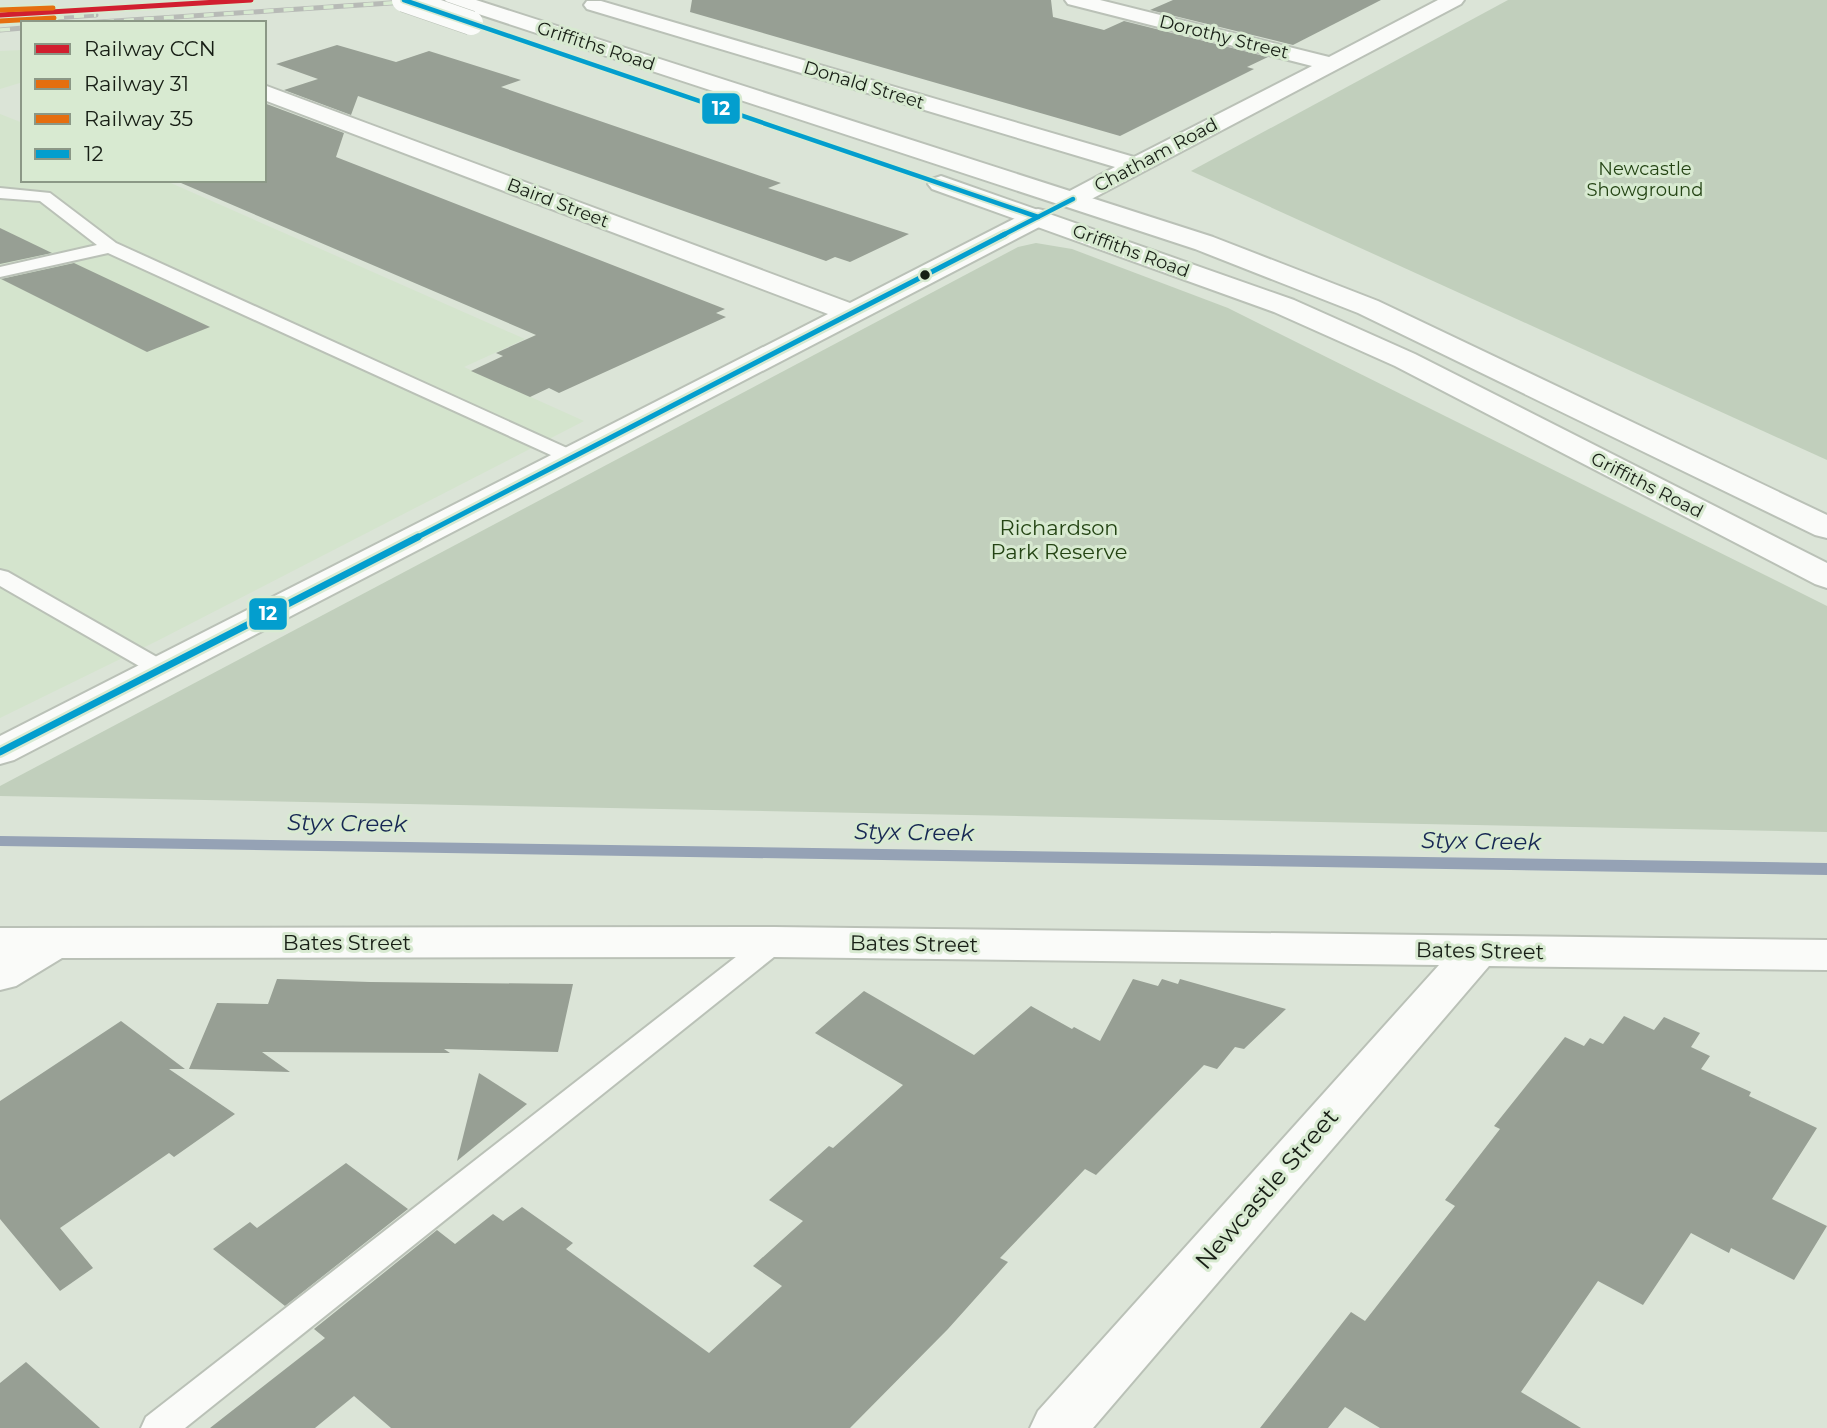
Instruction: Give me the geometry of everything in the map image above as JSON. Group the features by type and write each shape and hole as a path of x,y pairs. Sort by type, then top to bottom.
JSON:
{"main road":[{"name":"Griffiths Road","path":"404,0 1038,217 1284,306 1405,360 1827,577"},
{"name":"Griffiths Road","path":"455,0 1204,243 1368,307 1827,528"},
{"name":"Dorothy Street","path":"1075,0 1332,64"},
{"name":"Chatham Road","path":"0,752 1454,0"},
{"name":"Donald Street","path":"594,5 1134,165"},
{"name":"Baird Street","path":"266,94 852,313"},
{"name":"Bates Street","path":"0,943 774,943 1827,955"},
{"path":"0,975 53,943"},
{"name":"Newcastle Street","path":"1058,1428 1477,951"}],"lane":[{"path":"0,193 44,196 110,247 571,457"},
{"path":"0,272 110,247"},
{"path":"0,577 161,669"},
{"path":"159,1428 774,943"}],"shaded area":[{"path":"21,50 21,83 0,89 0,51"},
{"path":"0,114 21,122 21,182 169,182 525,339 464,367 584,421 157,641 0,718"}],"green space":[{"name":"Newcastle Showground","path":"1508,0 1827,0 1827,460 1191,171"},
{"name":"Richardson Park Reserve","path":"1036,243 1072,249 1228,308 1827,606 1827,832 0,796 0,786 1018,247"}],"building":[{"path":"692,0 1051,0 1053,17 1104,30 1124,21 1268,57 1247,67 1254,69 1120,136 690,12"},
{"path":"1173,0 1381,0 1293,45 1150,10"},
{"path":"337,45 396,62 429,51 521,80 501,87 781,183 768,188 909,234 850,262 835,257 826,261 358,96 351,115 284,90 318,79 276,64"},
{"path":"266,104 344,133 336,157 725,309 716,313 726,317 559,393 549,388 530,397 471,371 503,356 496,353 536,335 179,182 266,182"},
{"path":"0,228 52,253 0,264"},
{"path":"74,263 210,327 147,352 1,279"},
{"path":"277,979 573,984 558,1052 444,1049 450,1053 262,1052 290,1072 189,1069 217,1003 268,1004"},
{"path":"1133,979 1158,986 1162,979 1178,984 1180,979 1286,1009 1244,1049 1235,1047 1217,1069 1204,1065 1096,1175 1085,1169 1000,1258 1008,1262 948,1329 850,1428 391,1428 354,1396 315,1428 210,1428 325,1338 314,1329 437,1230 455,1244 493,1214 503,1221 522,1207 573,1243 566,1249 709,1353 782,1286 753,1266 803,1221 769,1200 829,1146 833,1148 903,1085 815,1033 864,991 974,1055 1031,1006 1100,1041"},
{"path":"1624,1016 1654,1030 1664,1017 1700,1033 1691,1047 1710,1056 1701,1069 1751,1092 1749,1096 1817,1128 1772,1199 1827,1226 1794,1280 1731,1248 1729,1253 1691,1233 1643,1305 1598,1281 1521,1392 1581,1428 1380,1428 1345,1407 1328,1428 1260,1428 1351,1312 1365,1321 1455,1206 1445,1200 1500,1129 1494,1126 1565,1037 1584,1046 1590,1038 1603,1044"},
{"path":"121,1021 185,1069 169,1069 235,1114 174,1157 169,1153 60,1228 93,1268 60,1291 0,1219 0,1101"},
{"path":"479,1073 527,1104 457,1161"},
{"path":"346,1163 408,1209 285,1306 213,1249 250,1222 257,1228"},
{"path":"26,1362 100,1428 0,1428 0,1383"}],"waterway":[{"name":"Styx Creek","path":"0,841 1827,869"}],"railway":[{"path":"115,21 436,0"},
{"path":"54,18 96,15"},
{"path":"0,30 21,28"}],"rail line":[{"name":"CCN","path":"0,15 251,0"},
{"name":"35","path":"0,10 53,8"},
{"name":"31","path":"0,21 54,18"}],"transit line":[{"name":"12","path":"404,0 1038,217"},
{"name":"12","path":"0,752 1073,199"}]}
